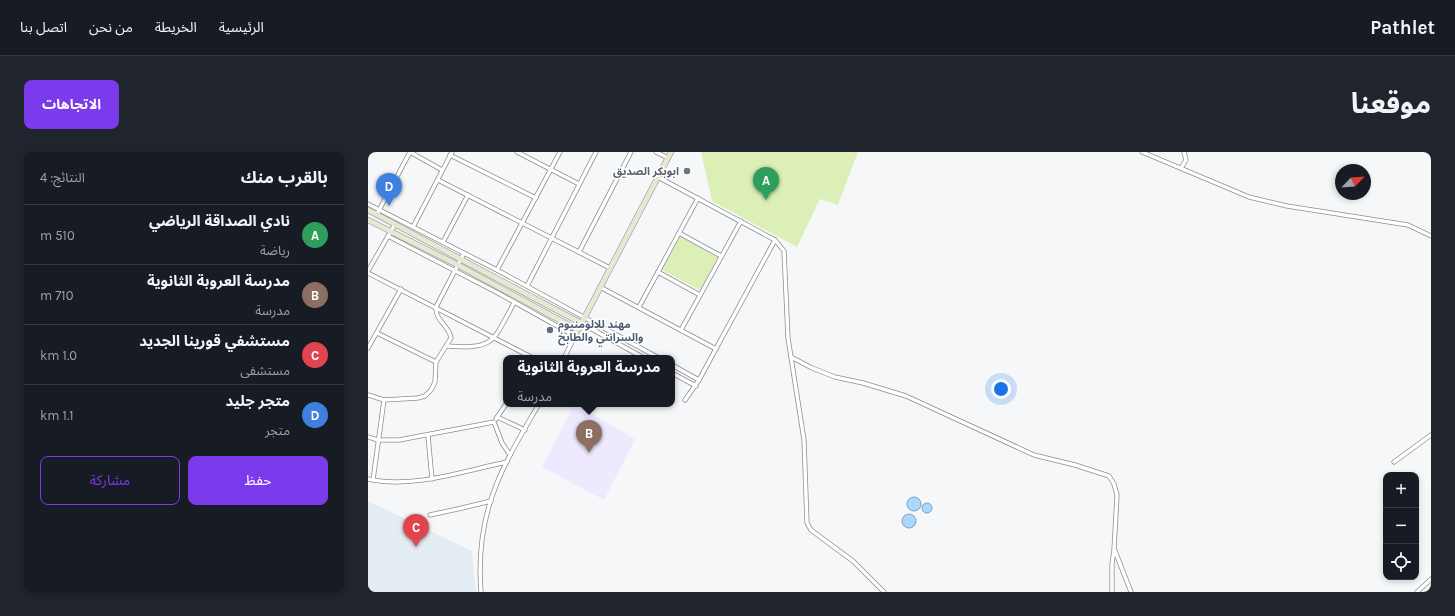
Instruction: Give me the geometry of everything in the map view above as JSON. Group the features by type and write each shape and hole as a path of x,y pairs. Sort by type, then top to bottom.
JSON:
{"street":[{"path":"378,212 410,152 442,170"},
{"path":"517,152 579,184"},
{"path":"497,270 560,152"},
{"path":"527,286 596,152"},
{"path":"579,252 630,152"},
{"path":"656,152 668,158"},
{"path":"566,355 671,152"},
{"path":"1142,152 1249,196 1287,206 1408,225 1431,236"},
{"path":"1181,168 1186,160 1184,152"},
{"path":"413,227 451,153 536,198"},
{"path":"658,177 775,240 784,251 788,338 804,440 808,526 815,533 853,561 884,592"},
{"path":"438,180 610,268"},
{"path":"443,242 468,195"},
{"path":"639,307 698,198"},
{"path":"368,204 395,224 461,258 639,355"},
{"path":"368,210 378,212 443,242 585,316 654,355"},
{"path":"368,220 389,234 575,336"},
{"path":"681,330 741,221"},
{"path":"395,224 368,272 527,355"},
{"path":"679,233 721,256"},
{"path":"389,234 458,265 578,330"},
{"path":"685,400 696,386 775,240"},
{"path":"368,396 384,400 418,398 428,393 434,382 436,362 450,340 451,335 435,312 436,307 464,253"},
{"path":"658,272 700,295"},
{"path":"600,287 716,349"},
{"path":"368,348 401,290"},
{"path":"446,346 477,347 486,344 495,338 514,303"},
{"path":"377,334 436,362"},
{"path":"791,357 812,368 835,377 863,382 906,396 1034,455 1076,465 1109,476 1114,484 1117,495 1112,564 1112,592"},
{"path":"675,367 699,380"},
{"path":"675,375 696,386"},
{"path":"373,480 384,400"},
{"path":"368,438 378,440 399,440 428,436 494,422 504,407"},
{"path":"480,592 479,572 481,547 485,521 491,501 497,482 510,455 537,407"},
{"path":"497,417 525,430"},
{"path":"494,422 502,442 510,455"},
{"path":"1394,462 1431,435"},
{"path":"428,436 432,479"},
{"path":"368,479 404,482 432,479 507,462"},
{"path":"430,515 491,501"},
{"path":"1114,550 1131,592"},
{"path":"1417,592 1431,579"}],"shaded area":[{"path":"573,407 580,407 635,439 604,500 542,467"},
{"path":"368,501 472,551 476,592 368,592"}],"green space":[{"path":"701,152 858,152 838,205 820,199 797,247 712,201"},
{"path":"680,236 718,257 700,290 662,270"}],"water":[{"path":"911,497 917,497 921,501 921,507 917,511 911,511 907,507 907,501"},
{"path":"925,503 929,503 931,504 931,512 925,513 922,510 922,506"},
{"path":"906,514 912,514 916,518 916,524 912,528 906,528 902,524 902,518"}],"place":[{"name":"ابوبكر الصديق","path":"687,171"},
{"name":"نادي الصداقة الرياضي","path":"766,200"},
{"name":"متجر جليد","path":"389,206"},
{"name":"مهند للالومنيوم والسرانتي والطابخ","path":"550,330"},
{"name":"مدرسة العروبة الثانوية","path":"589,453"},
{"name":"مستشفي قورينا الجديد","path":"416,547"}]}
